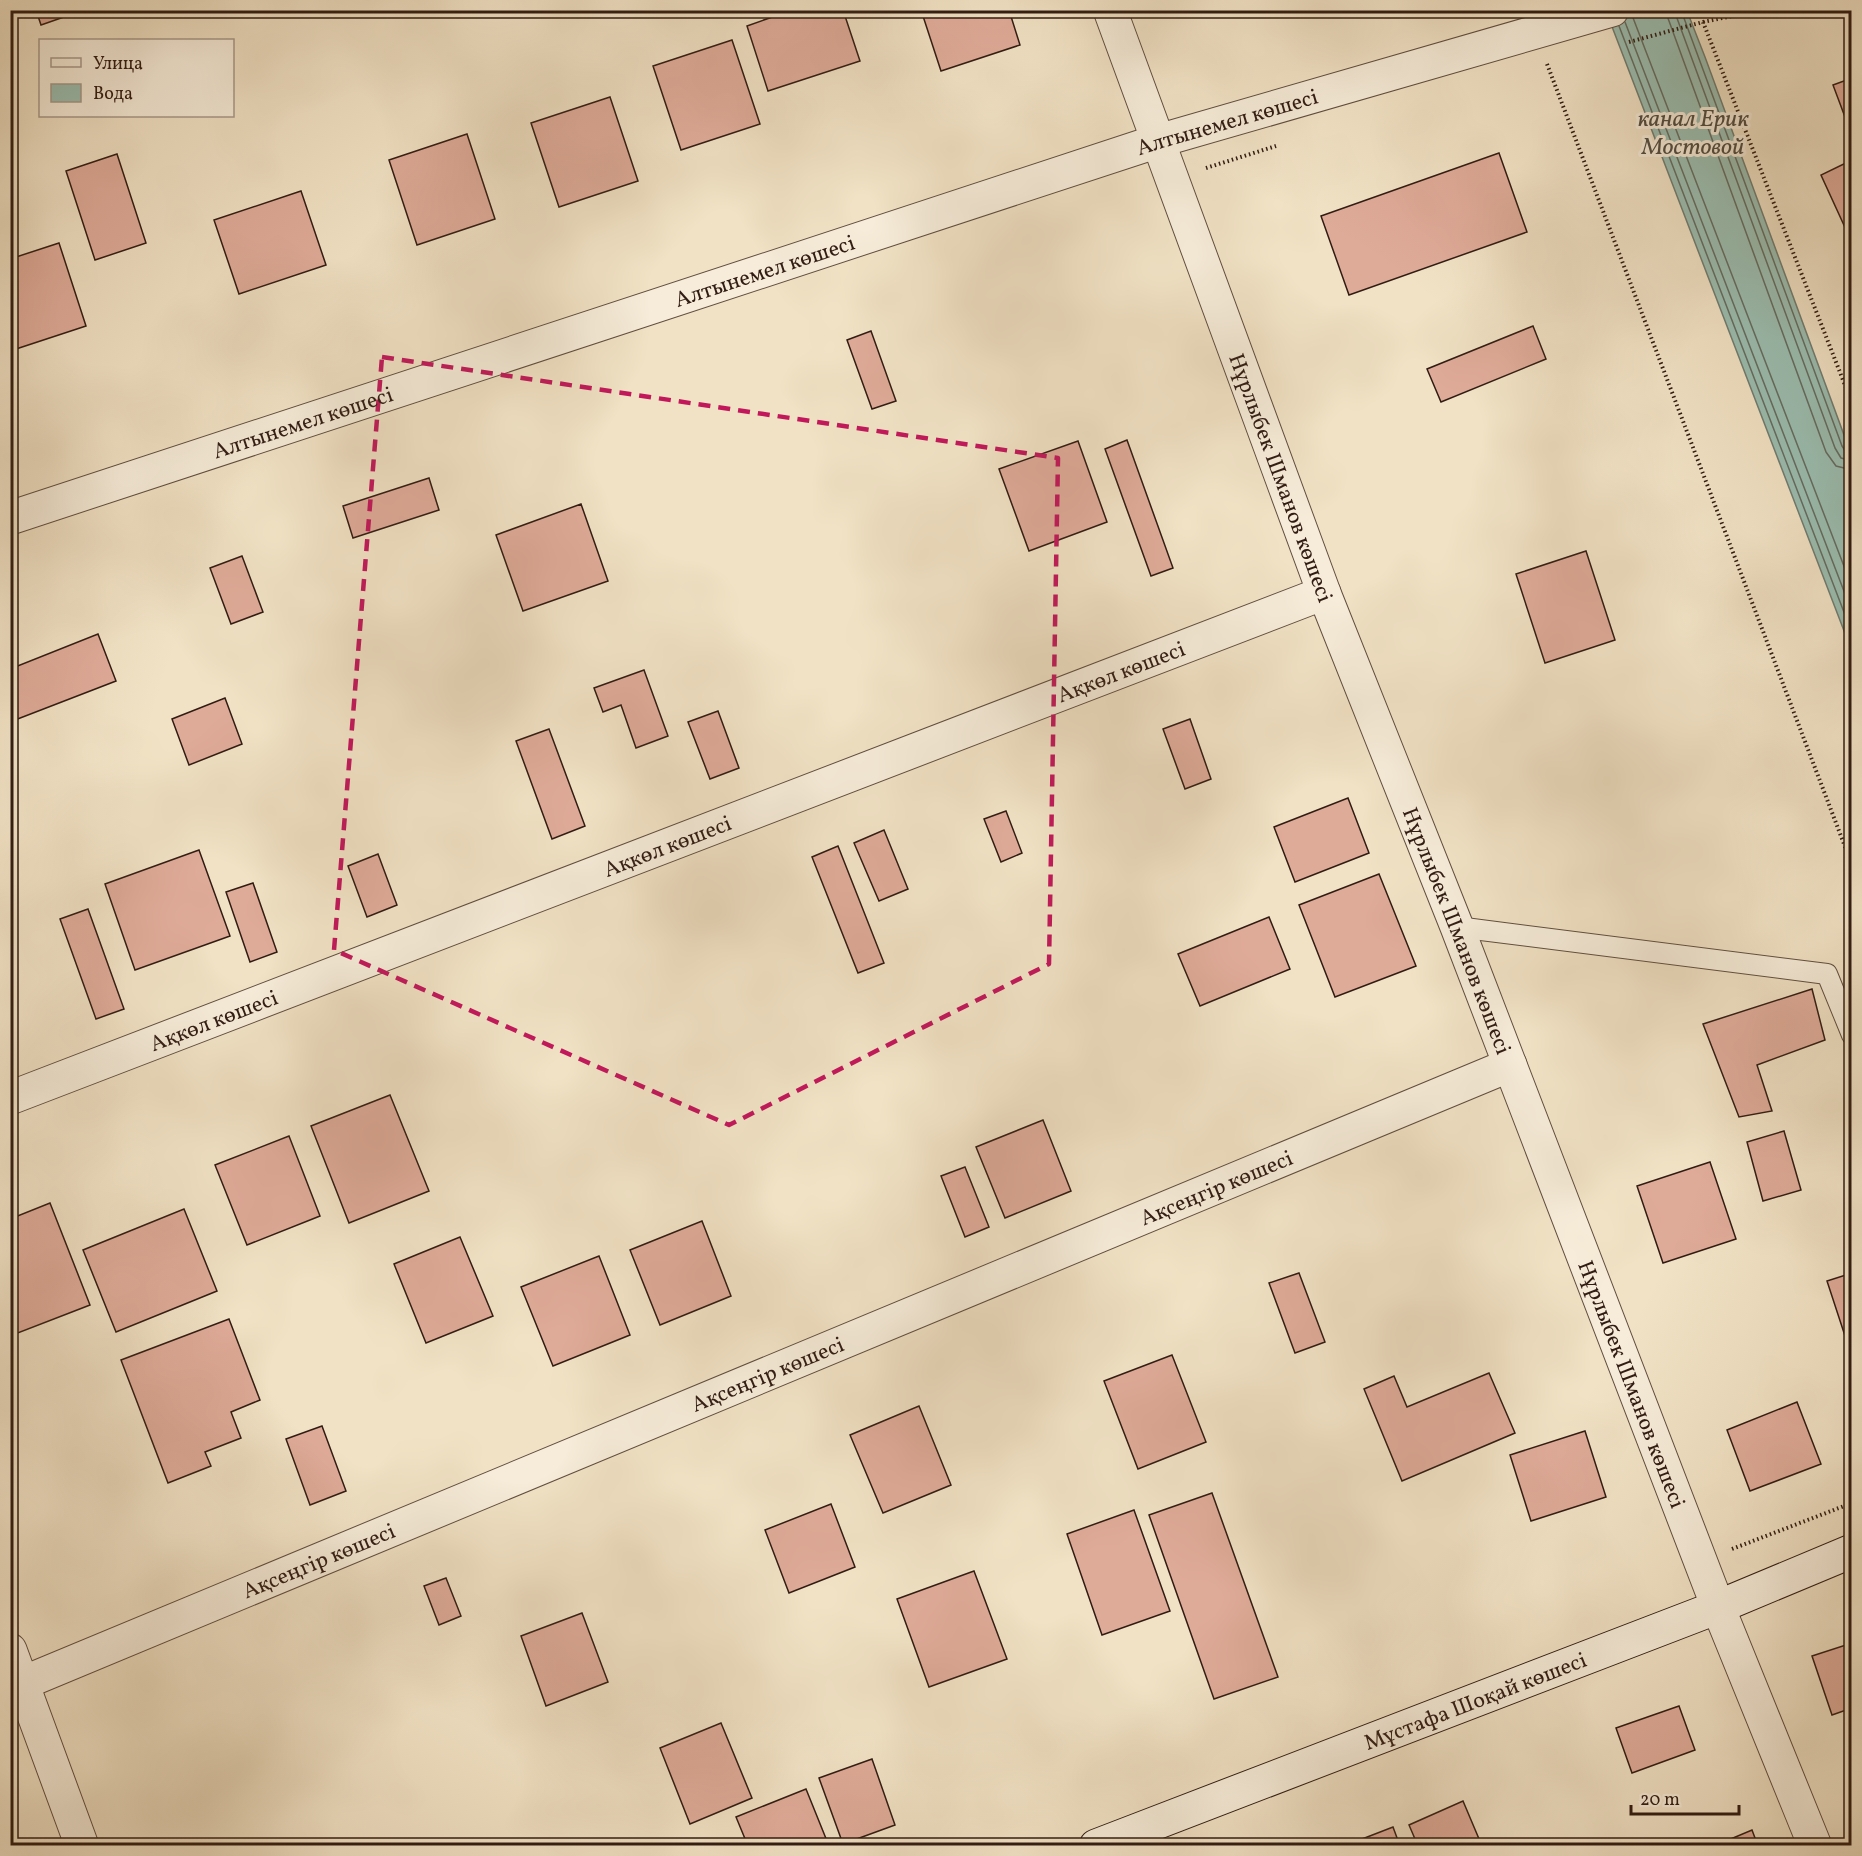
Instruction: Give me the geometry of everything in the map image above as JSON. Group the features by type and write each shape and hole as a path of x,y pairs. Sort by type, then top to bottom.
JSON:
{"street":[{"name":"Нұрлыбек Шманов көшесі","path":"1110,10 1324,593 1457,927 1718,1607 1815,1845"},
{"name":"Алтынемел көшесі","path":"10,518 1158,141 1612,10"},
{"name":"Ақкөл көшесі","path":"10,1098 1324,593"},
{"name":"Ақсеңгір көшесі","path":"24,1683 1510,1065"},
{"name":"Мұстафа Шоқай көшесi","path":"1096,1845 1718,1607 1851,1551"},
{"path":"10,1650 82,1845"}],"lane":[{"path":"1457,927 1827,974 1851,1035"}],"path":[{"path":"1623,43 1700,22 1762,10"},
{"path":"1700,22 1851,403"},
{"path":"1554,62 1546,63 1851,865"},
{"path":"1700,1561 1851,1503"}],"highlighted area":[{"path":"382,357 1058,458 1049,964 729,1125 334,950"}],"water":[{"name":"канал Ерик Мостовой","path":"1606,11 1687,11 1705,57 1851,454 1851,649"}],"building":[{"path":"36,10 84,10 41,25"},
{"path":"792,10 843,10 860,61 768,91 747,26"},
{"path":"921,10 1009,10 1020,45 941,71"},
{"path":"732,40 760,124 681,150 653,66"},
{"path":"1852,78 1852,124 1848,125 1833,85"},
{"path":"610,97 638,181 559,207 531,123"},
{"path":"467,134 495,219 417,245 389,160"},
{"path":"1499,153 1527,232 1349,295 1321,216"},
{"path":"117,154 146,243 95,260 66,171"},
{"path":"1852,160 1852,232 1848,234 1821,175"},
{"path":"301,191 326,265 239,294 214,220"},
{"path":"59,243 86,326 16,349 10,334 10,259"},
{"path":"1533,326 1546,359 1441,402 1427,369"},
{"path":"871,331 896,401 872,409 847,340"},
{"path":"1127,440 1173,568 1151,576 1105,449"},
{"path":"1078,441 1107,522 1029,551 999,469"},
{"path":"429,478 439,510 353,538 343,506"},
{"path":"581,504 608,581 523,611 496,535"},
{"path":"1586,551 1615,640 1545,663 1516,574"},
{"path":"242,556 263,612 231,624 210,568"},
{"path":"98,634 116,681 15,720 10,708 10,669"},
{"path":"644,670 668,736 636,748 621,705 603,712 594,688"},
{"path":"225,698 242,744 189,765 172,719"},
{"path":"718,711 739,768 710,779 688,722"},
{"path":"1190,719 1211,779 1185,789 1163,729"},
{"path":"549,729 585,826 552,839 516,741"},
{"path":"1348,798 1369,853 1295,882 1274,827"},
{"path":"1006,811 1022,853 1001,862 984,819"},
{"path":"884,830 908,889 879,901 854,843"},
{"path":"838,846 884,963 858,973 812,857"},
{"path":"199,850 230,936 135,970 105,884"},
{"path":"378,854 397,905 367,917 348,866"},
{"path":"1379,874 1416,966 1335,997 1299,905"},
{"path":"253,883 277,952 250,962 226,892"},
{"path":"88,909 124,1009 96,1019 60,919"},
{"path":"1269,917 1290,969 1200,1006 1178,954"},
{"path":"1812,989 1825,1040 1757,1065 1772,1111 1739,1117 1703,1024"},
{"path":"390,1095 429,1191 349,1223 311,1126"},
{"path":"1043,1120 1071,1191 1005,1218 976,1147"},
{"path":"1784,1131 1801,1190 1763,1201 1747,1142"},
{"path":"289,1136 320,1216 247,1245 215,1165"},
{"path":"1710,1162 1736,1239 1663,1263 1637,1186"},
{"path":"965,1167 989,1227 965,1237 941,1176"},
{"path":"50,1203 90,1305 10,1336 10,1219"},
{"path":"184,1209 217,1291 116,1332 83,1250"},
{"path":"702,1221 731,1296 660,1325 630,1250"},
{"path":"460,1237 493,1316 426,1343 394,1264"},
{"path":"599,1256 630,1335 553,1366 521,1287"},
{"path":"1299,1273 1325,1342 1295,1353 1269,1283"},
{"path":"1852,1273 1852,1340 1847,1342 1827,1281"},
{"path":"229,1319 260,1400 231,1412 241,1438 205,1452 211,1466 168,1483 121,1360"},
{"path":"1172,1355 1206,1442 1138,1469 1104,1381"},
{"path":"1489,1373 1515,1433 1402,1481 1364,1389 1394,1376 1407,1407"},
{"path":"1797,1402 1821,1464 1750,1491 1727,1430"},
{"path":"919,1406 951,1485 883,1513 850,1435"},
{"path":"322,1426 346,1491 310,1505 286,1439"},
{"path":"1585,1431 1606,1497 1531,1521 1510,1455"},
{"path":"1212,1493 1278,1677 1214,1699 1149,1515"},
{"path":"831,1504 855,1567 789,1593 765,1530"},
{"path":"1134,1510 1170,1611 1102,1635 1067,1534"},
{"path":"974,1571 1007,1659 929,1687 897,1599"},
{"path":"446,1578 461,1616 439,1625 424,1586"},
{"path":"582,1613 608,1682 546,1706 521,1636"},
{"path":"1852,1643 1852,1708 1832,1715 1812,1656"},
{"path":"1679,1706 1695,1750 1632,1773 1616,1728"},
{"path":"721,1723 752,1798 690,1824 660,1748"},
{"path":"872,1759 895,1825 843,1844 819,1778"},
{"path":"806,1789 829,1846 748,1846 736,1817"},
{"path":"1463,1801 1482,1846 1418,1846 1409,1825"},
{"path":"1393,1827 1400,1846 1344,1846"},
{"path":"1752,1830 1758,1846 1714,1846"}]}
